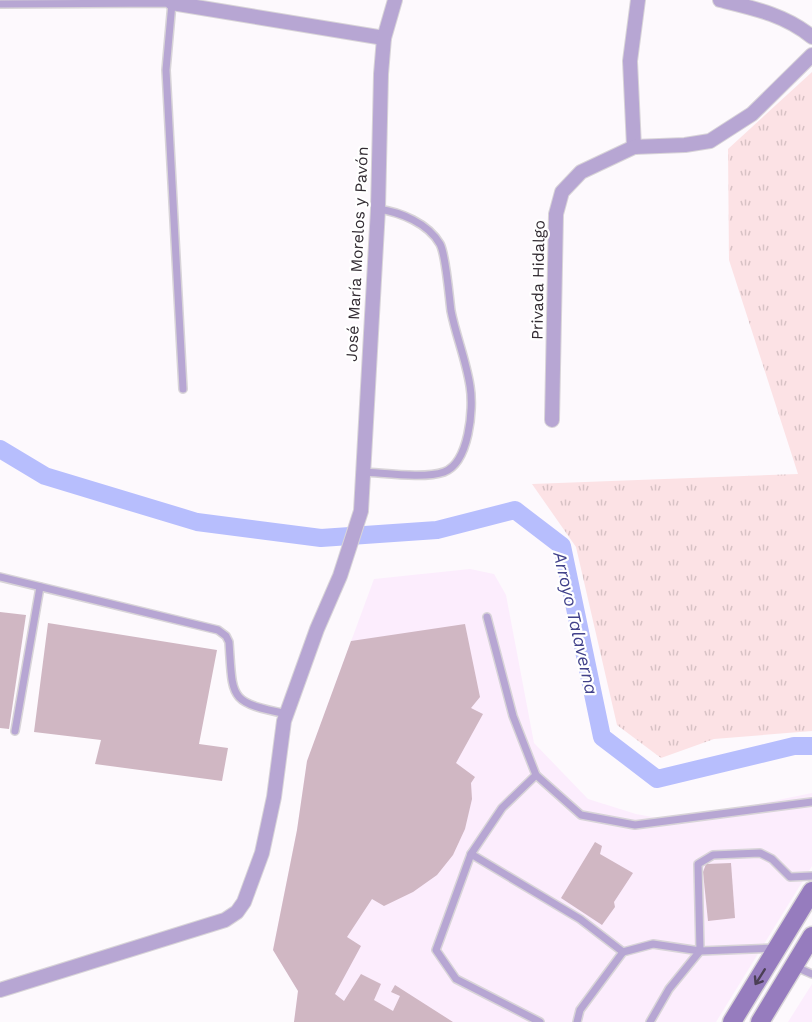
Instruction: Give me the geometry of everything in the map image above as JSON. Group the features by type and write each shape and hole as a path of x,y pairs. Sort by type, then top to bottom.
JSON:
{"main road":[{"path":"732,1022 812,891"},
{"path":"760,1022 812,936"}],"street":[{"name":"José María Morelos y Pavón","path":"287,714 316,629 340,576 361,511 378,210 384,38 395,0"},
{"path":"638,0 630,61 634,147 685,145 710,141 752,114 812,55"},
{"path":"720,0 759,9 783,18 812,37"},
{"path":"172,2 384,38"},
{"name":"Privada Hidalgo","path":"552,420 557,202 562,192 581,172 634,147"},
{"path":"0,990 206,927 237,912 252,883 262,853 287,714"}],"lane":[{"path":"0,4 172,2 166,70 183,389"},
{"path":"363,472 419,474 445,472 461,459 468,432 471,388 452,314 441,244 424,226 393,211 378,210"},
{"path":"0,577 218,630 226,636 229,642 232,686 238,699 255,707 287,714"},
{"path":"15,731 40,587"},
{"path":"487,617 513,716 536,776 581,815 635,825 812,802"},
{"path":"536,776 502,808 471,854 436,950 456,979 540,1022"},
{"path":"650,1022 669,988 700,951 698,864 713,855 760,853 772,859 790,877 812,876"},
{"path":"471,854 580,919 623,952"},
{"path":"577,1022 580,1010 623,952 652,944 700,951 777,948"},
{"path":"794,966 812,974"}],"shaded area":[{"path":"470,569 494,574 506,595 534,743 588,799 636,814 674,821 812,793 812,866 716,1022 294,1022 298,991 273,950 297,830 307,761 374,579"},
{"path":"812,984 812,1022 788,1022"}],"green space":[{"path":"812,72 812,731 714,739 661,758 617,725 576,547 532,484 798,474 729,260 728,149"}],"building":[{"path":"0,612 26,615 9,729 0,728"},
{"path":"48,623 217,650 199,744 228,748 222,781 95,764 101,740 34,732"},
{"path":"465,624 480,697 471,708 483,714 456,763 475,777 471,783 472,799 465,829 453,855 437,875 413,892 384,906 372,899 347,937 361,946 335,994 344,1001 361,974 381,984 374,1000 393,1011 400,996 391,992 395,985 453,1022 294,1022 298,991 273,950 297,830 307,761 351,641"},
{"path":"595,842 602,846 600,854 633,873 614,902 615,907 602,925 561,898"},
{"path":"731,863 735,918 708,921 703,872 706,864"}],"waterway":[{"name":"Arroyo Talaverna","path":"0,449 45,476 197,522 321,538 437,530 515,510 562,546 602,737 657,779 794,746 812,746"}]}
